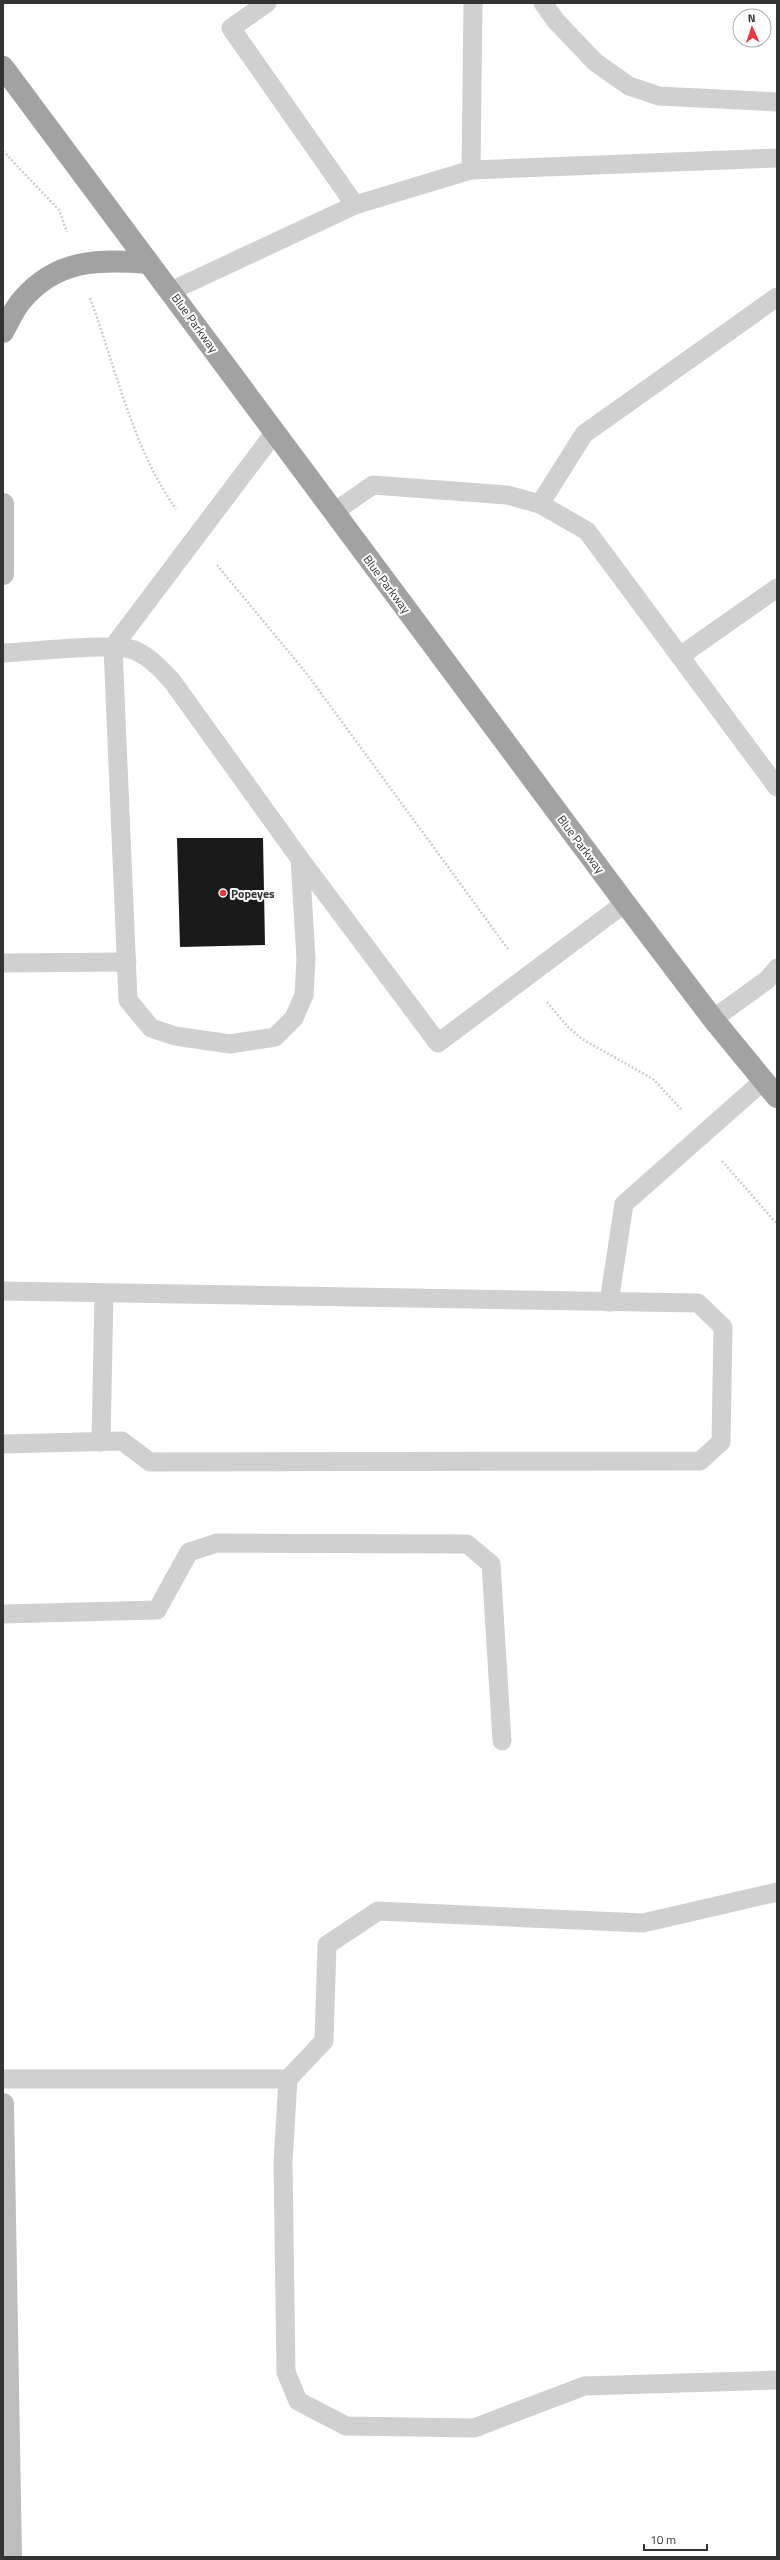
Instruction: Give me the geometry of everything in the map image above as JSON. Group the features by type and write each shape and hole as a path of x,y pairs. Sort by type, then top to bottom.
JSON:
{"highway":[{"name":"Blue Parkway","path":"3,67 625,903 713,1019 777,1097"},
{"path":"3,332 22,300 47,277 74,266 105,260 148,263"}],"main road":[{"path":"3,504 3,574"},
{"path":"3,2104 11,2557"}],"lane":[{"path":"267,3 231,28 355,205"},
{"path":"471,170 473,3"},
{"path":"543,3 556,21 594,62 629,86 659,96 777,102"},
{"path":"171,291 355,205 471,170 777,158"},
{"path":"540,504 584,434 777,297"},
{"path":"275,432 114,647 128,1000 151,1028 175,1036 230,1044 275,1037 294,1018 304,995 306,959 300,859"},
{"path":"334,512 374,485 507,495 540,504 587,532 777,785"},
{"path":"680,656 777,588"},
{"path":"3,653 114,647 133,650 153,661 172,681 300,859 438,1043 625,903"},
{"path":"3,963 127,962"},
{"path":"713,1019 767,980 777,968"},
{"path":"609,1302 624,1204 764,1081"},
{"path":"3,1291 698,1303 723,1327 721,1442 700,1461 150,1462 122,1441 3,1444"},
{"path":"101,1442 104,1293"},
{"path":"3,1614 157,1610 189,1552 217,1543 467,1544 490,1564 502,1742"},
{"path":"777,1892 642,1923 378,1911 327,1944 324,2041 288,2079 283,2162 286,2372 298,2401 346,2426 474,2428 584,2386 777,2380"},
{"path":"3,2079 288,2079"}],"path":[{"path":"3,151 59,210 70,239"},
{"path":"90,296 141,442 154,474 172,504"},
{"path":"215,563 312,680 511,953"},
{"path":"548,1003 582,1039 653,1079 677,1104"},
{"path":"726,1165 777,1224"}],"building":[{"path":"177,838 263,838 265,945 180,947"}],"place":[{"name":"Popeyes","path":"223,893"}]}
